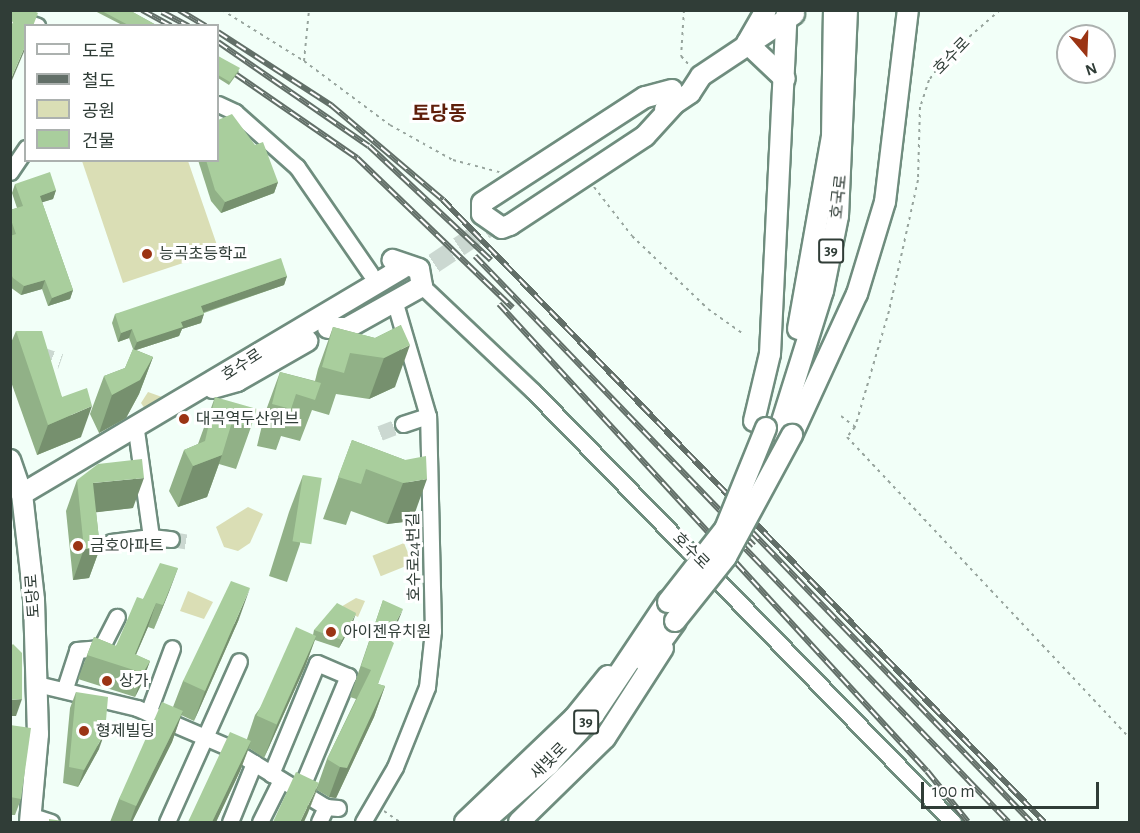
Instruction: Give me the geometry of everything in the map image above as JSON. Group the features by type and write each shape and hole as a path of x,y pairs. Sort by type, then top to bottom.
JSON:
{"highway":[{"name":"새빛로","path":"482,822 548,764 593,714 671,612"},
{"name":"새빛로","path":"501,822 595,731 671,612"}],"main road":[{"path":"747,44 766,10"},
{"name":"39","path":"834,10 842,64"},
{"name":"39","path":"842,64 848,10"},
{"path":"519,822 604,738 653,669 671,612 719,518 857,294 885,202 908,10"},
{"path":"502,212 791,13"},
{"path":"773,429 770,354 785,79 791,13"},
{"path":"747,44 785,79"},
{"name":"호국로","path":"773,429 814,324 838,216 842,64"},
{"path":"673,96 645,136 510,225 502,228 488,220 482,203 645,97 673,96"},
{"path":"399,258 419,269 411,278 395,303 347,328 324,324 332,300 370,273 399,258"},
{"name":"호수로","path":"16,498 207,389 230,369 324,324 411,278"},
{"name":"39","path":"671,612 755,489 773,429"},
{"name":"토당로","path":"10,460 37,684 29,735 31,819"},
{"path":"465,822 574,718 671,612"}],"street":[{"path":"10,16 31,24"},
{"path":"219,104 236,112 297,167 370,273"},
{"path":"10,172 24,151"},
{"name":"호수로","path":"411,278 542,400 953,822"},
{"name":"호수로24번길","path":"363,822 375,804 427,687 433,631 428,416 395,303"},
{"path":"403,424 428,416"},
{"path":"136,430 151,537"},
{"path":"111,542 151,537 171,539"},
{"path":"65,688 77,650 101,648 117,617"},
{"path":"148,713 172,648"},
{"path":"167,822 239,661"},
{"path":"260,822 317,663 348,676 300,791"},
{"path":"37,684 65,688 148,713 205,737 332,808 319,822"},
{"path":"230,822 254,763"},
{"name":"토당로","path":"31,819 51,822"}],"path":[{"path":"222,10 304,61 390,125 453,160 484,172 528,173"},
{"path":"304,61 309,10"},
{"path":"684,10 681,56 699,78"},
{"name":"호수로","path":"1000,10 945,58 929,80 920,107 918,180 890,311 855,427 847,437 1130,738"},
{"path":"586,175 633,236 708,309 742,333"},
{"path":"841,416 855,427"},
{"path":"375,804 400,822"}],"green space":[{"path":"82,162 188,162 219,251 123,283"},
{"path":"148,392 162,397 159,407 147,412 141,403"},
{"path":"248,507 263,514 250,543 238,551 224,547 216,527"},
{"path":"404,543 412,563 381,576 372,556"},
{"path":"188,591 213,602 204,619 180,611"},
{"path":"356,598 365,601 358,617 339,608"}],"building":[{"path":"10,10 32,10 38,13 34,24 24,24 24,49 10,81 10,28 13,22 10,21"},
{"path":"100,10 129,10 154,24 126,24"},
{"path":"219,57 240,68 230,82 219,76"},
{"path":"232,114 255,145 263,142 278,182 225,202 215,190 207,162 219,162 219,120"},
{"path":"50,172 56,190 40,196 73,290 52,298 45,280 24,286 13,278 10,272 10,236 16,234 10,210 23,206 15,184"},
{"path":"281,258 287,276 201,306 204,314 181,322 183,327 137,342 132,329 121,333 115,314"},
{"path":"401,325 410,345 384,358 350,353 344,373 322,367 333,327 375,338"},
{"path":"16,331 42,331 62,397 87,388 92,406 48,425"},
{"path":"133,349 153,357 140,380 112,395 104,376 125,368"},
{"path":"280,372 321,383 315,400 296,394 291,409 272,404"},
{"path":"215,397 257,409 251,427 232,422 222,455 193,466 184,450 205,441"},
{"path":"352,440 405,460 426,456 427,479 403,483 366,469 361,484 338,477"},
{"path":"142,459 144,478 93,483 100,548 84,549 77,480 98,464"},
{"path":"303,475 322,478 311,544 293,541"},
{"path":"160,563 178,568 163,605 156,603 135,654 150,661 143,673 87,655 94,637 116,646 137,597 143,599"},
{"path":"231,581 250,588 205,691 183,681"},
{"path":"383,600 403,609 387,638 394,643 378,684 385,686 347,768 340,767 327,759 371,670 361,666"},
{"name":"아이젠유치원","path":"337,603 356,613 342,640 314,630"},
{"path":"296,627 316,636 277,725 257,716"},
{"path":"13,644 22,653 22,699 10,700 10,647"},
{"name":"형제빌딩","path":"76,692 108,697 105,732 84,770 69,767"},
{"path":"162,702 183,711 136,806 119,799"},
{"path":"10,725 31,728 21,799 10,797"},
{"path":"230,732 251,741 212,822 188,822"},
{"path":"296,772 319,783 300,822 273,822"},
{"path":"49,819 70,822 49,822"}],"tunnel":[{"path":"409,280 505,216"},
{"path":"38,353 61,361"},
{"path":"380,433 403,424"},
{"path":"171,539 191,542"}],"railway":[{"path":"142,10 167,24"},
{"path":"179,10 203,24"},
{"path":"162,12 184,24"},
{"path":"219,33 331,105 443,200 1044,822"},
{"path":"219,43 369,146 491,260"},
{"path":"219,63 357,158 513,308"},
{"path":"475,256 754,546"},
{"path":"499,304 927,771 968,822"},
{"path":"751,531 1031,822"},
{"path":"738,541 1008,822"}],"place":[{"name":"능곡초등학교","path":"147,254"},
{"name":"대곡역두산위브","path":"184,419"},
{"name":"금호아파트","path":"78,546"},
{"name":"아이젠유치원","path":"331,632"},
{"name":"상가","path":"107,681"},
{"name":"형제빌딩","path":"84,731"}],"district":[{"name":"토당동","path":"439,114"}]}
